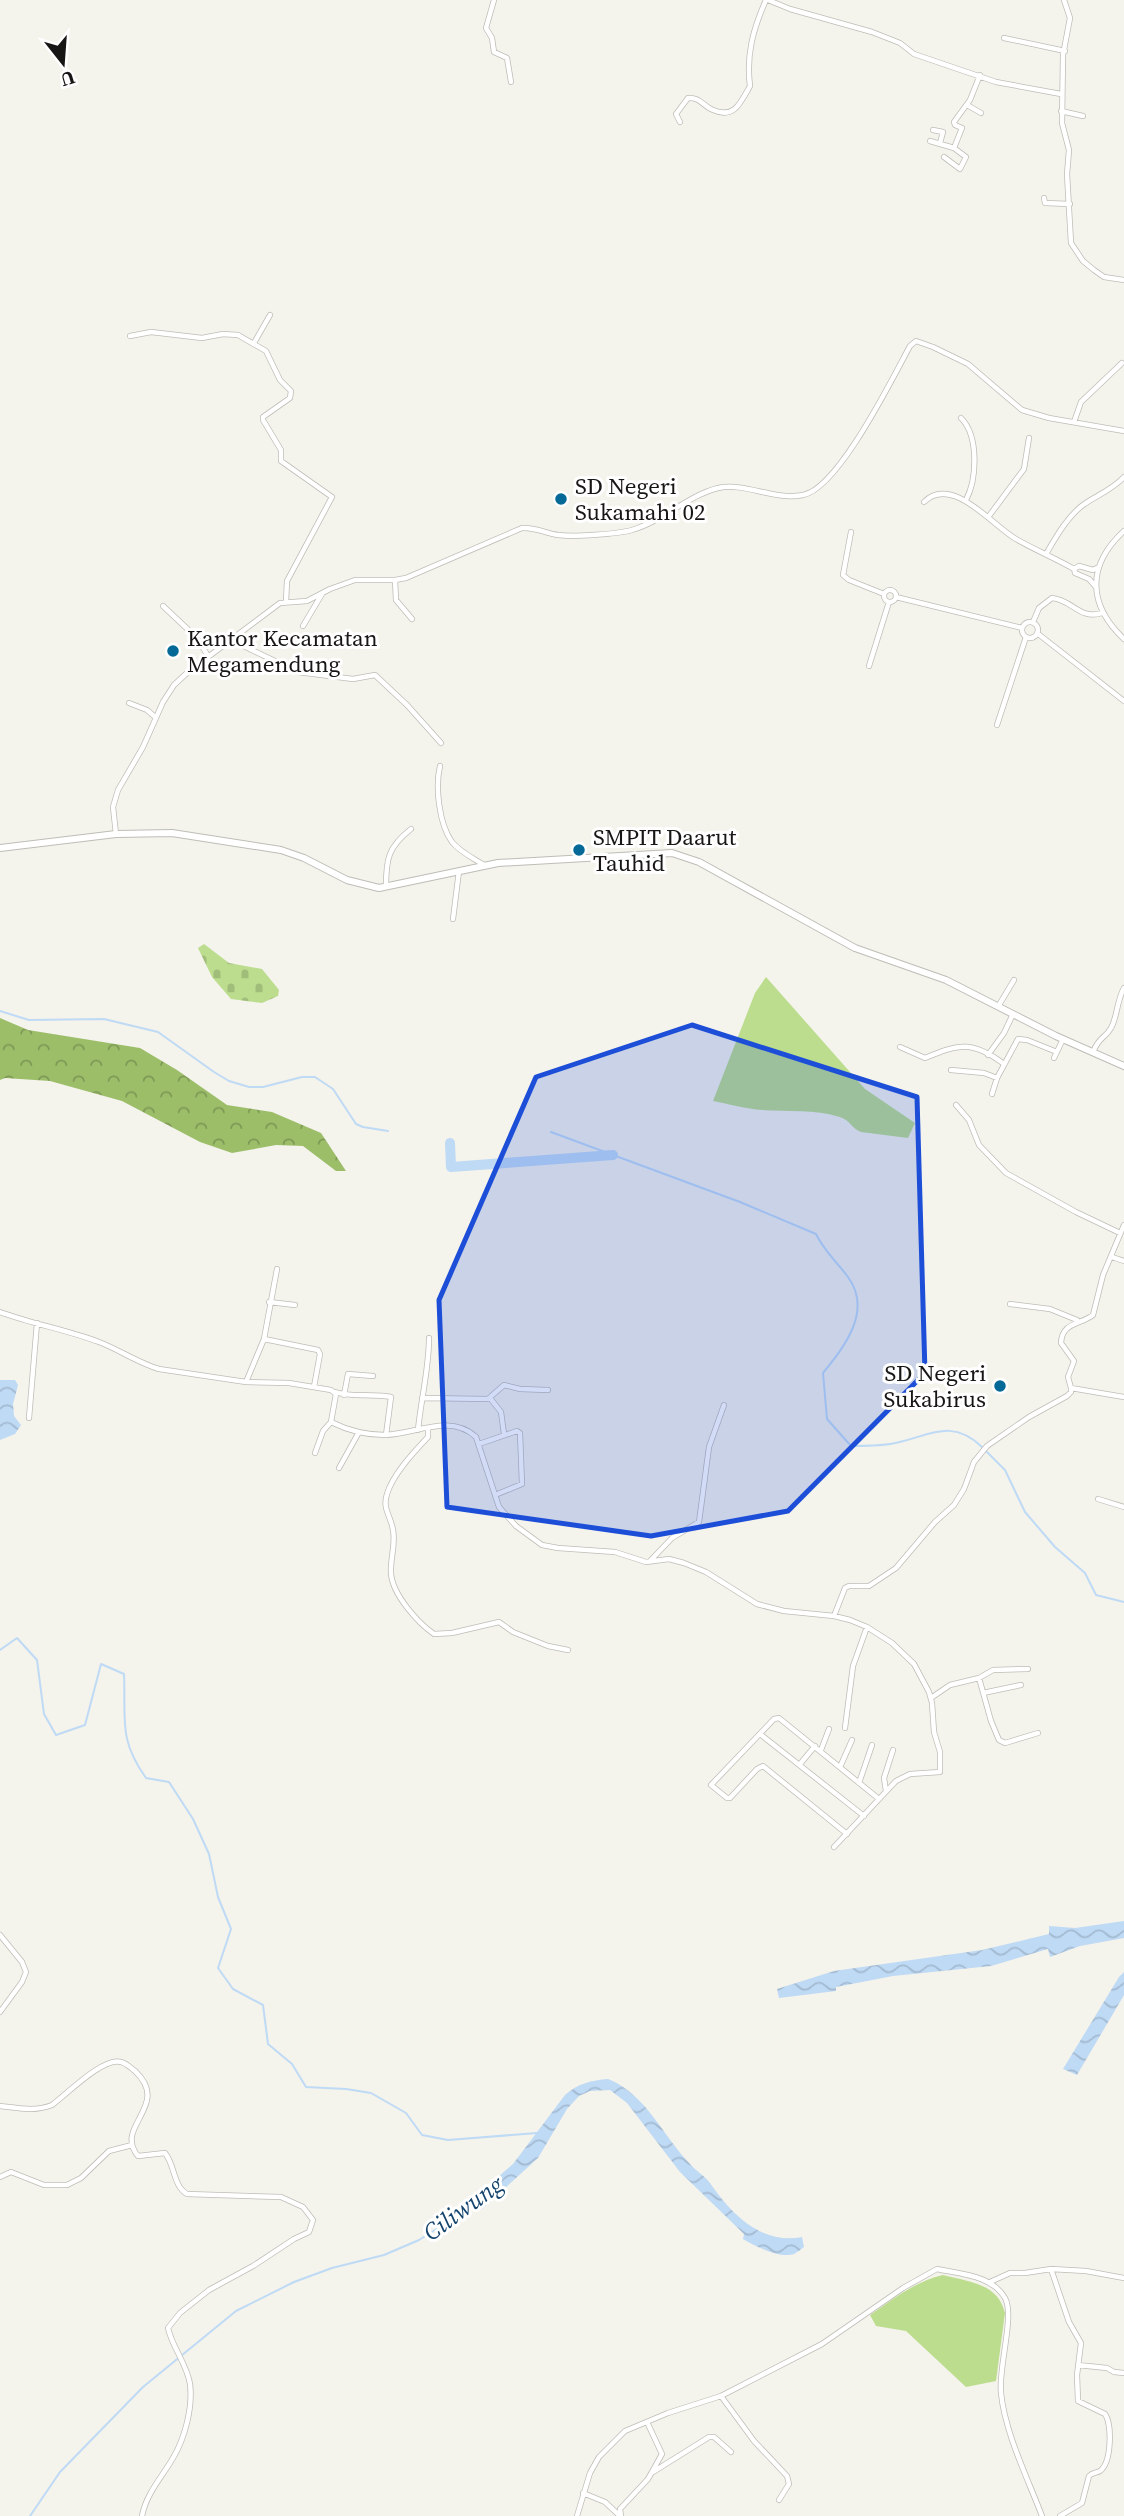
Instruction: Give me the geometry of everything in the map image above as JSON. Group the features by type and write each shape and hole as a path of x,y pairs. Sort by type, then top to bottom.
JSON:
{"street":[{"path":"494,0 486,28 492,38 494,52 507,58 511,82"},
{"path":"680,122 676,114 688,97 697,98 713,111 726,114 738,104 750,86 747,69 749,49 753,30 767,0 872,32 900,43 914,54 1008,86 1061,94"},
{"path":"1064,0 1070,18 1061,94 1062,123 1069,150 1067,174 1070,243 1088,266 1104,277 1124,281"},
{"path":"1004,37 1065,51"},
{"path":"954,148 962,128 954,122 967,105 980,75"},
{"path":"967,105 981,113"},
{"path":"1062,111 1083,116"},
{"path":"933,130 943,132 940,143"},
{"path":"930,141 954,148 966,157 960,169 944,157"},
{"path":"1044,198 1045,203 1070,204"},
{"path":"254,343 270,315"},
{"path":"130,335 150,332 202,338 238,335 267,352 279,380 291,391 290,398 262,418 281,450 280,460 332,497 287,581 286,601"},
{"path":"116,834 113,810 115,797 174,685 229,639 248,628 277,604 307,601 355,580 395,580 522,527 561,536 623,532 647,524 698,495 722,487 733,486 795,496 813,492 844,459 911,344 916,341 933,346 968,364 1022,410 1124,431"},
{"path":"1074,422 1081,402 1122,363"},
{"path":"961,418 966,423 975,456 971,491 966,500"},
{"path":"989,516 1024,469 1029,438"},
{"path":"1046,554 1075,512 1087,502 1107,492 1124,477"},
{"path":"923,502 929,497 946,495 966,500 989,516 1005,532 1074,569 1075,573 1088,579 1096,587"},
{"path":"1124,531 1110,546 1099,567 1096,587 1102,613 1124,639"},
{"path":"851,532 843,575 884,594"},
{"path":"1074,569 1079,566 1093,570 1099,567"},
{"path":"395,580 396,600 412,619"},
{"path":"884,594 887,590 892,590 896,597"},
{"path":"303,625 323,593"},
{"path":"884,594 889,602"},
{"path":"869,666 889,602 896,597 1022,628"},
{"path":"1033,622 1039,608 1052,598 1061,599 1087,615 1102,613"},
{"path":"163,606 197,638 208,656"},
{"path":"1022,628 1033,622"},
{"path":"1026,637 1033,637 1037,633 1037,625 1033,622"},
{"path":"998,725 1026,637 1022,628"},
{"path":"1037,633 1124,701"},
{"path":"229,639 298,672 353,680 374,675 407,705 441,743"},
{"path":"129,703 148,710 155,717"},
{"path":"440,766 436,791 449,836 462,851 485,866"},
{"path":"386,888 387,864 392,849 411,830"},
{"path":"0,848 116,834 172,833 281,850 360,885 386,888 485,866 638,853 671,853 699,862 855,948 930,974 1124,1066"},
{"path":"453,919 459,871"},
{"path":"999,1005 1014,981"},
{"path":"1093,1052 1098,1038 1111,1029 1124,988"},
{"path":"988,1055 1014,1013"},
{"path":"992,1094 1004,1064 1019,1038 1055,1055 1063,1039"},
{"path":"900,1047 922,1058 963,1046 974,1047 1004,1064"},
{"path":"951,1070 984,1073 997,1079"},
{"path":"956,1105 969,1120 979,1144 1006,1172 1076,1212 1120,1233"},
{"path":"834,1616 845,1588 869,1586 895,1568 935,1522 951,1509 964,1489 977,1458 987,1446 1071,1392 1068,1377 1074,1361 1061,1341 1064,1330 1093,1315 1103,1275 1124,1225"},
{"path":"1112,1257 1124,1261"},
{"path":"246,1382 264,1339 277,1269"},
{"path":"269,1302 295,1305"},
{"path":"1010,1304 1051,1309 1078,1321"},
{"path":"0,1311 105,1344 146,1365 246,1382 289,1383 344,1395 391,1397 386,1435"},
{"path":"29,1418 37,1323"},
{"path":"418,1430 429,1363 429,1338"},
{"path":"264,1339 318,1350 320,1357 314,1387"},
{"path":"344,1395 348,1374 373,1376"},
{"path":"422,1398 490,1398 504,1385 520,1389 548,1390"},
{"path":"1071,1388 1124,1396"},
{"path":"315,1453 323,1431 331,1422 336,1397 334,1392"},
{"path":"490,1398 501,1412 504,1434"},
{"path":"649,1562 672,1538 699,1522 709,1447 724,1405"},
{"path":"331,1422 359,1432 386,1435 445,1424 456,1426 474,1435 480,1444 499,1507 504,1514 542,1545 615,1552 649,1562 669,1559 694,1566 749,1600 784,1611 834,1616 867,1628 892,1643 919,1671 931,1698 934,1732 940,1752 940,1772 903,1776 834,1847"},
{"path":"428,1428 428,1437 410,1456 386,1497 386,1512 394,1533 391,1574 399,1594 414,1616 434,1634 499,1622 513,1632 548,1646 568,1650"},
{"path":"480,1444 504,1434 517,1431 520,1433 522,1482 518,1487 495,1495"},
{"path":"339,1468 359,1432"},
{"path":"1098,1499 1124,1507"},
{"path":"845,1728 853,1666 867,1628"},
{"path":"931,1698 950,1685 979,1678 997,1669 1028,1669"},
{"path":"979,1678 990,1721 1001,1742 1038,1733"},
{"path":"983,1693 1021,1685"},
{"path":"847,1834 763,1766 730,1798 711,1785 774,1720 781,1718 879,1799"},
{"path":"821,1751 829,1728"},
{"path":"760,1734 864,1816"},
{"path":"841,1767 852,1740"},
{"path":"859,1783 872,1745"},
{"path":"800,1764 815,1746"},
{"path":"886,1792 884,1778 893,1750"},
{"path":"0,1935 22,1962 26,1972 0,2012"},
{"path":"1,2107 34,2110 45,2108 99,2068 122,2062 141,2078 149,2089 147,2102 133,2132 132,2145 138,2156 159,2153 167,2155 180,2188 191,2195 281,2197 303,2207 313,2220 313,2227 306,2234 209,2290 187,2306 168,2328 189,2380 190,2391 182,2440 148,2498 142,2516"},
{"path":"0,2177 11,2172 44,2185 67,2185 78,2180 109,2151 132,2145"},
{"path":"577,2516 590,2473 613,2442 625,2431 721,2396 822,2344 903,2288 937,2269 989,2283 1003,2295 1008,2308 1000,2372 1003,2407 1029,2487 1042,2516"},
{"path":"1051,2269 1069,2322 1081,2343 1078,2402 1099,2410 1109,2420 1110,2429 1108,2454 1102,2468 1089,2476 1082,2503 1060,2516"},
{"path":"989,2283 1010,2273 1051,2269 1086,2270 1124,2278"},
{"path":"1078,2365 1124,2373"},
{"path":"721,2396 754,2441 787,2476 789,2484 779,2500"},
{"path":"620,2516 623,2504 645,2483 662,2452 647,2422"},
{"path":"652,2473 709,2437 714,2437 731,2452"},
{"path":"583,2493 605,2502 620,2516"}],"highlighted area":[{"path":"692,1025 917,1097 925,1373 788,1511 651,1536 447,1507 439,1300 536,1077"}],"green space":[{"path":"204,944 229,963 262,969 279,990 278,996 262,1003 231,999 212,977 198,948"},
{"path":"766,977 865,1089 915,1123 908,1138 861,1132 843,1118 830,1114 756,1109 713,1101 755,993"},
{"path":"0,1018 28,1030 140,1048 227,1105 272,1112 321,1133 346,1171 336,1171 303,1146 276,1145 232,1153 200,1142 122,1101 50,1081 0,1080"},
{"path":"943,2275 981,2285 996,2295 1001,2303 1005,2313 996,2381 966,2387 906,2331 876,2326 870,2315 914,2286"}],"water":[{"path":"0,1380 15,1380 18,1385 13,1404 14,1416 21,1425 15,1434 0,1440"},
{"path":"1124,1921 1124,1938 1080,1946 1050,1957 1048,1949 991,1966 893,1976 836,1987 836,1991 779,1998 777,1989 834,1971 982,1950 1049,1934 1049,1926 1075,1928"},
{"path":"1124,1972 1124,1995 1077,2075 1063,2069 1119,1977"},
{"path":"608,2079 644,2105 680,2153 708,2180 738,2216 761,2232 787,2238 802,2237 804,2247 794,2254 782,2255 743,2239 744,2234 680,2172 627,2103 610,2090 590,2091 579,2096 567,2109 538,2158 482,2209 474,2198 513,2164 565,2095 585,2083"}],"waterway":[{"path":"0,1011 29,1020 104,1019 158,1032 214,1072 229,1081 249,1087 315,1077 333,1089 356,1124 388,1131"},
{"path":"551,1132 740,1202 816,1234 848,1277 858,1303 853,1328 823,1373 827,1419 851,1446 890,1444 949,1431 970,1438 982,1447"},
{"path":"450,1143 451,1167 613,1155"},
{"path":"986,1451 1005,1470 1025,1512 1055,1547 1085,1573 1096,1595 1124,1602"},
{"path":"0,1650 17,1638 37,1660 44,1714 56,1735 85,1725 101,1664 124,1674 125,1728 131,1752 146,1778 169,1782 193,1819 209,1854 218,1897 231,1929 218,1968 233,1989 263,2005 268,2044 292,2064 306,2087 371,2093 406,2113 422,2135 448,2140 537,2133"},
{"name":"Ciliwung","path":"30,2516 60,2472 143,2387 236,2311 294,2282 332,2268 384,2255 419,2240 478,2203"}],"place":[{"name":"SD Negeri Sukamahi 02","path":"561,499"},
{"name":"Kantor Kecamatan Megamendung","path":"173,651"},
{"name":"SMPIT Daarut Tauhid","path":"579,850"},
{"name":"SD Negeri Sukabirus","path":"1000,1386"}]}
